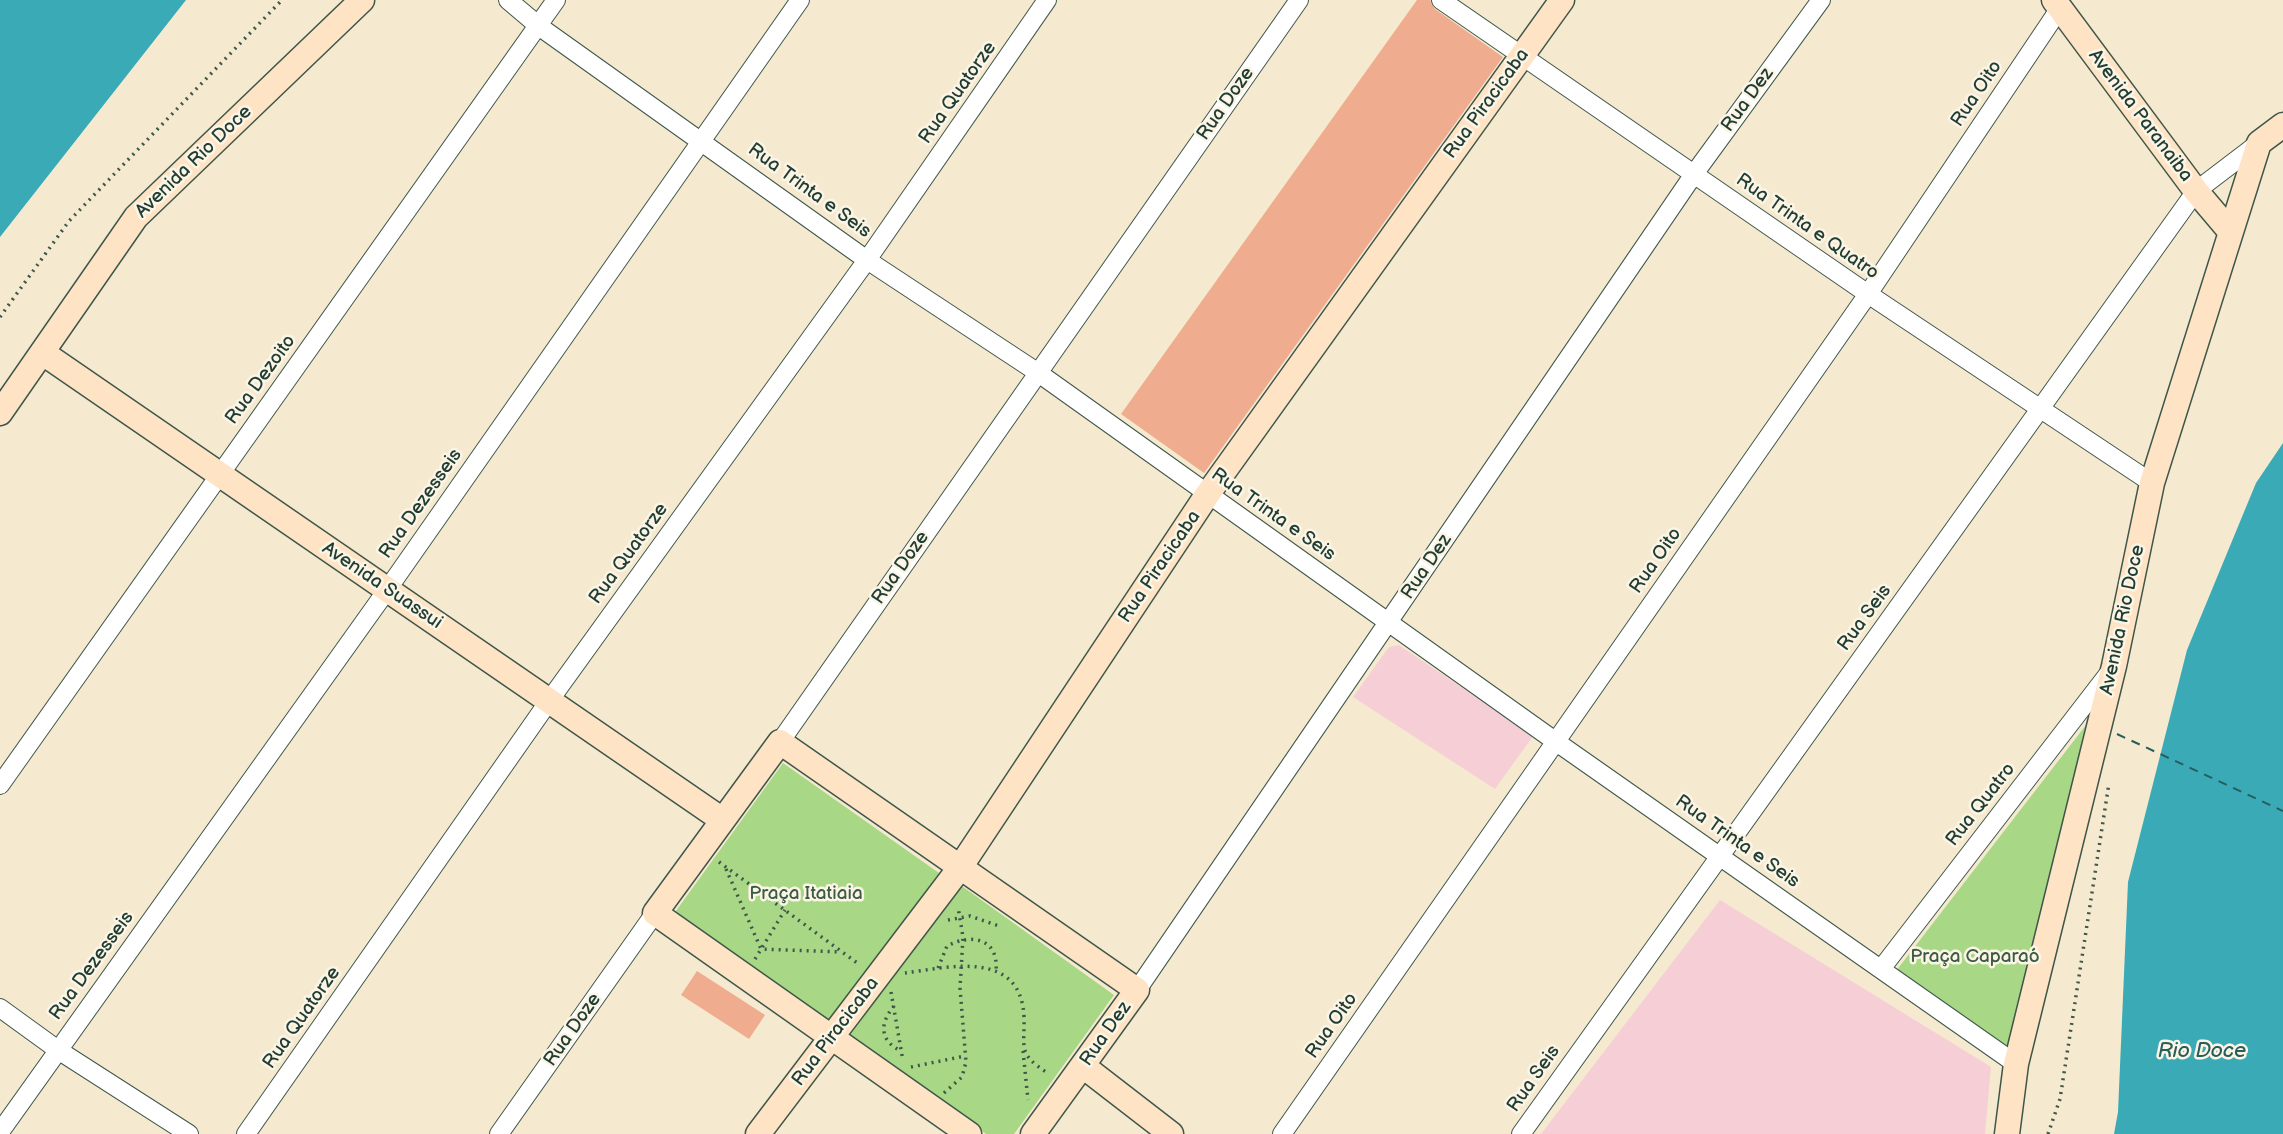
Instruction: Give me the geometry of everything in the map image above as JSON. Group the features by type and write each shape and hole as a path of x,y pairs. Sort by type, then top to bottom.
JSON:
{"street":[{"name":"Avenida Rio Doce","path":"0,413 136,217 362,0"},
{"name":"Rua Trinta e Seis","path":"508,0 540,27 867,260 1037,372 1555,741 2016,1064"},
{"name":"Rua Dezoito","path":"0,785 540,27 556,0"},
{"name":"Rua Dezesseis","path":"0,1132 387,590 800,0"},
{"name":"Rua Quatorze","path":"246,1134 549,701 867,260 1047,0"},
{"name":"Rua Doze","path":"499,1134 721,819 780,742 1299,0"},
{"name":"Rua Trinta e Quatro","path":"1441,0 1868,294 2152,484"},
{"name":"Rua Piracicaba","path":"758,1134 832,1037 889,979 1207,495 1562,0"},
{"name":"Rua Dez","path":"1033,1134 1137,990 1390,623 1693,174 1821,0"},
{"name":"Avenida Paranaiba","path":"2057,4 2196,191 2229,230"},
{"name":"Rua Oito","path":"1282,1134 1868,294 2057,4"},
{"path":"2259,143 2283,125"},
{"name":"Avenida Rio Doce","path":"2007,1134 2016,1064 2114,666 2152,484 2229,230 2259,143"},
{"name":"Rua Seis","path":"1521,1134 2196,191 2259,143"},
{"name":"Avenida Suassui","path":"43,353 721,819"},
{"name":"Rua Quatro","path":"1881,970 2114,666"},
{"path":"780,742 1137,990"},
{"path":"655,913 970,1134"},
{"path":"0,1008 58,1050 189,1134"},
{"path":"1083,1066 1171,1134"}],"path":[{"path":"0,317 69,221 282,0"},
{"path":"700,849 843,952 889,979 964,965 985,966 1012,982 1023,1006 1022,1045 1028,1100"},
{"path":"725,867 761,948"},
{"path":"942,1095 962,1077 965,1056 960,988 964,965 963,937 956,895"},
{"path":"745,976 785,910"},
{"path":"945,922 959,916 986,919 999,926"},
{"path":"939,968 947,946 963,937 985,943 997,961 996,971"},
{"path":"761,948 843,952"},
{"path":"889,979 904,1069 965,1056"},
{"path":"894,1006 885,1019 883,1035 886,1041 901,1051"},
{"path":"1022,1045 1033,1063 1046,1072"}],"shaded area":[{"path":"1399,645 1533,736 1495,789 1353,697 1389,647"},
{"path":"1720,900 1991,1067 1985,1134 1541,1134"}],"green space":[{"name":"Praça Caparaó","path":"2086,725 2009,1047 1896,971"},
{"name":"Praça Itatiaia","path":"783,763 939,873 829,1026 673,915"},
{"path":"959,884 1114,995 1014,1134 986,1134 849,1037"}],"water":[{"path":"0,0 186,0 0,237"},
{"name":"Rio Doce","path":"2283,443 2283,1134 2114,1134 2118,1112 2128,882 2187,650 2256,483"}],"building":[{"path":"1417,0 1430,0 1435,9 1503,57 1204,473 1121,414"},
{"path":"697,971 765,1015 749,1039 681,995"}],"ferry route":[{"path":"2117,734 2283,811"}]}
